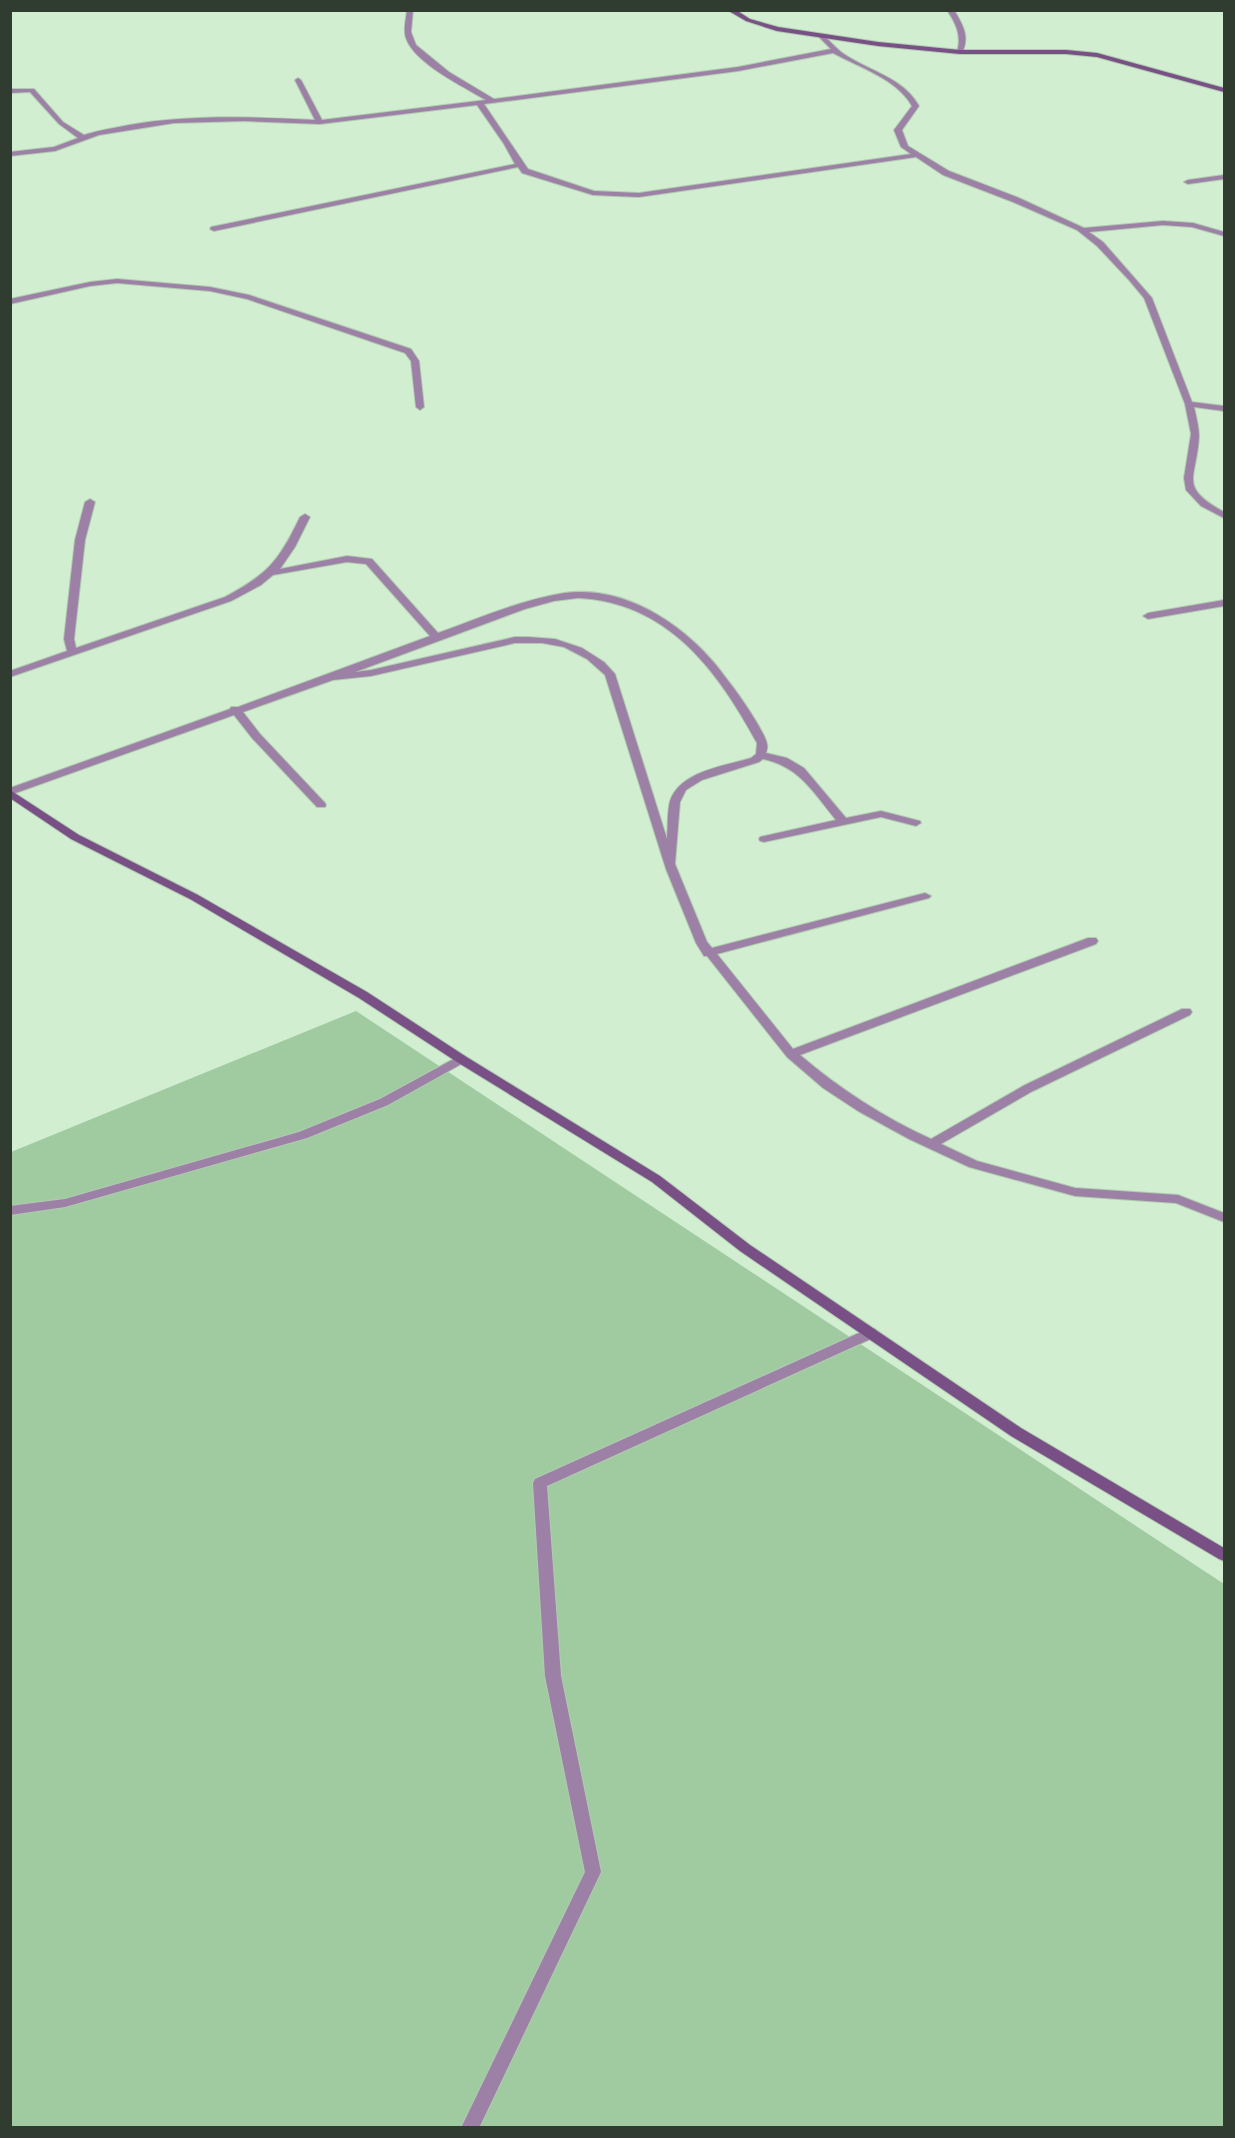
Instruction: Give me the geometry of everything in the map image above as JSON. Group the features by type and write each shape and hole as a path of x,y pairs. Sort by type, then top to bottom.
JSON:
{"street":[{"path":"410,10 408,38 412,46 432,63 494,102"},
{"path":"730,10 764,26 822,37 960,52 1081,53 1122,61 1224,90"},
{"path":"950,10 964,34 960,52"},
{"path":"822,37 834,46 835,51"},
{"path":"10,154 55,149 83,138 117,129 174,121 244,119 320,122 480,104 738,69 835,51 896,85 912,97 916,106 915,111 898,130 901,141 917,155 946,173 1048,213 1082,230 1100,244 1148,298 1189,404 1195,434 1188,483 1196,498 1224,515"},
{"path":"298,80 320,122"},
{"path":"10,90 32,90 61,123 83,138"},
{"path":"480,104 508,144 519,165 529,172 593,194 655,193 917,155"},
{"path":"213,229 519,165"},
{"path":"1188,182 1224,177"},
{"path":"1082,230 1163,223 1193,225 1224,234"},
{"path":"10,302 90,284 117,281 234,292 408,351 415,361 420,407"},
{"path":"1189,404 1224,408"},
{"path":"72,653 69,639 76,573 90,502"},
{"path":"10,674 228,598 251,587 271,573 286,555 305,517"},
{"path":"271,573 347,559 369,561 436,637"},
{"path":"10,793 97,757 331,677 518,608 564,597 585,595 641,608 672,625 687,638 725,685 751,723 762,743 761,755"},
{"path":"1148,616 1224,603"},
{"path":"331,677 371,673 523,639 557,643 594,657 610,674 671,869 697,933 708,953 791,1054 827,1085 862,1108 913,1136 973,1164 1049,1186 1100,1196 1178,1199 1224,1218"},
{"path":"235,709 256,736 321,805"},
{"path":"671,869 675,802 682,788 699,778 746,764 761,755 783,760 800,770 843,822"},
{"path":"10,793 75,837 194,897 363,995 461,1059 656,1179 745,1248 1016,1432 1224,1555"},
{"path":"764,839 881,814 916,823"},
{"path":"708,953 925,896"},
{"path":"791,1054 1092,941"},
{"path":"932,1144 1027,1089 1186,1012"},
{"path":"10,1211 65,1203 303,1135 384,1102 461,1059"},
{"path":"470,2127 593,1872 553,1676 540,1483 870,1333"}],"green space":[{"path":"356,1011 1224,1584 1224,2127 11,2128 11,1152"}]}
